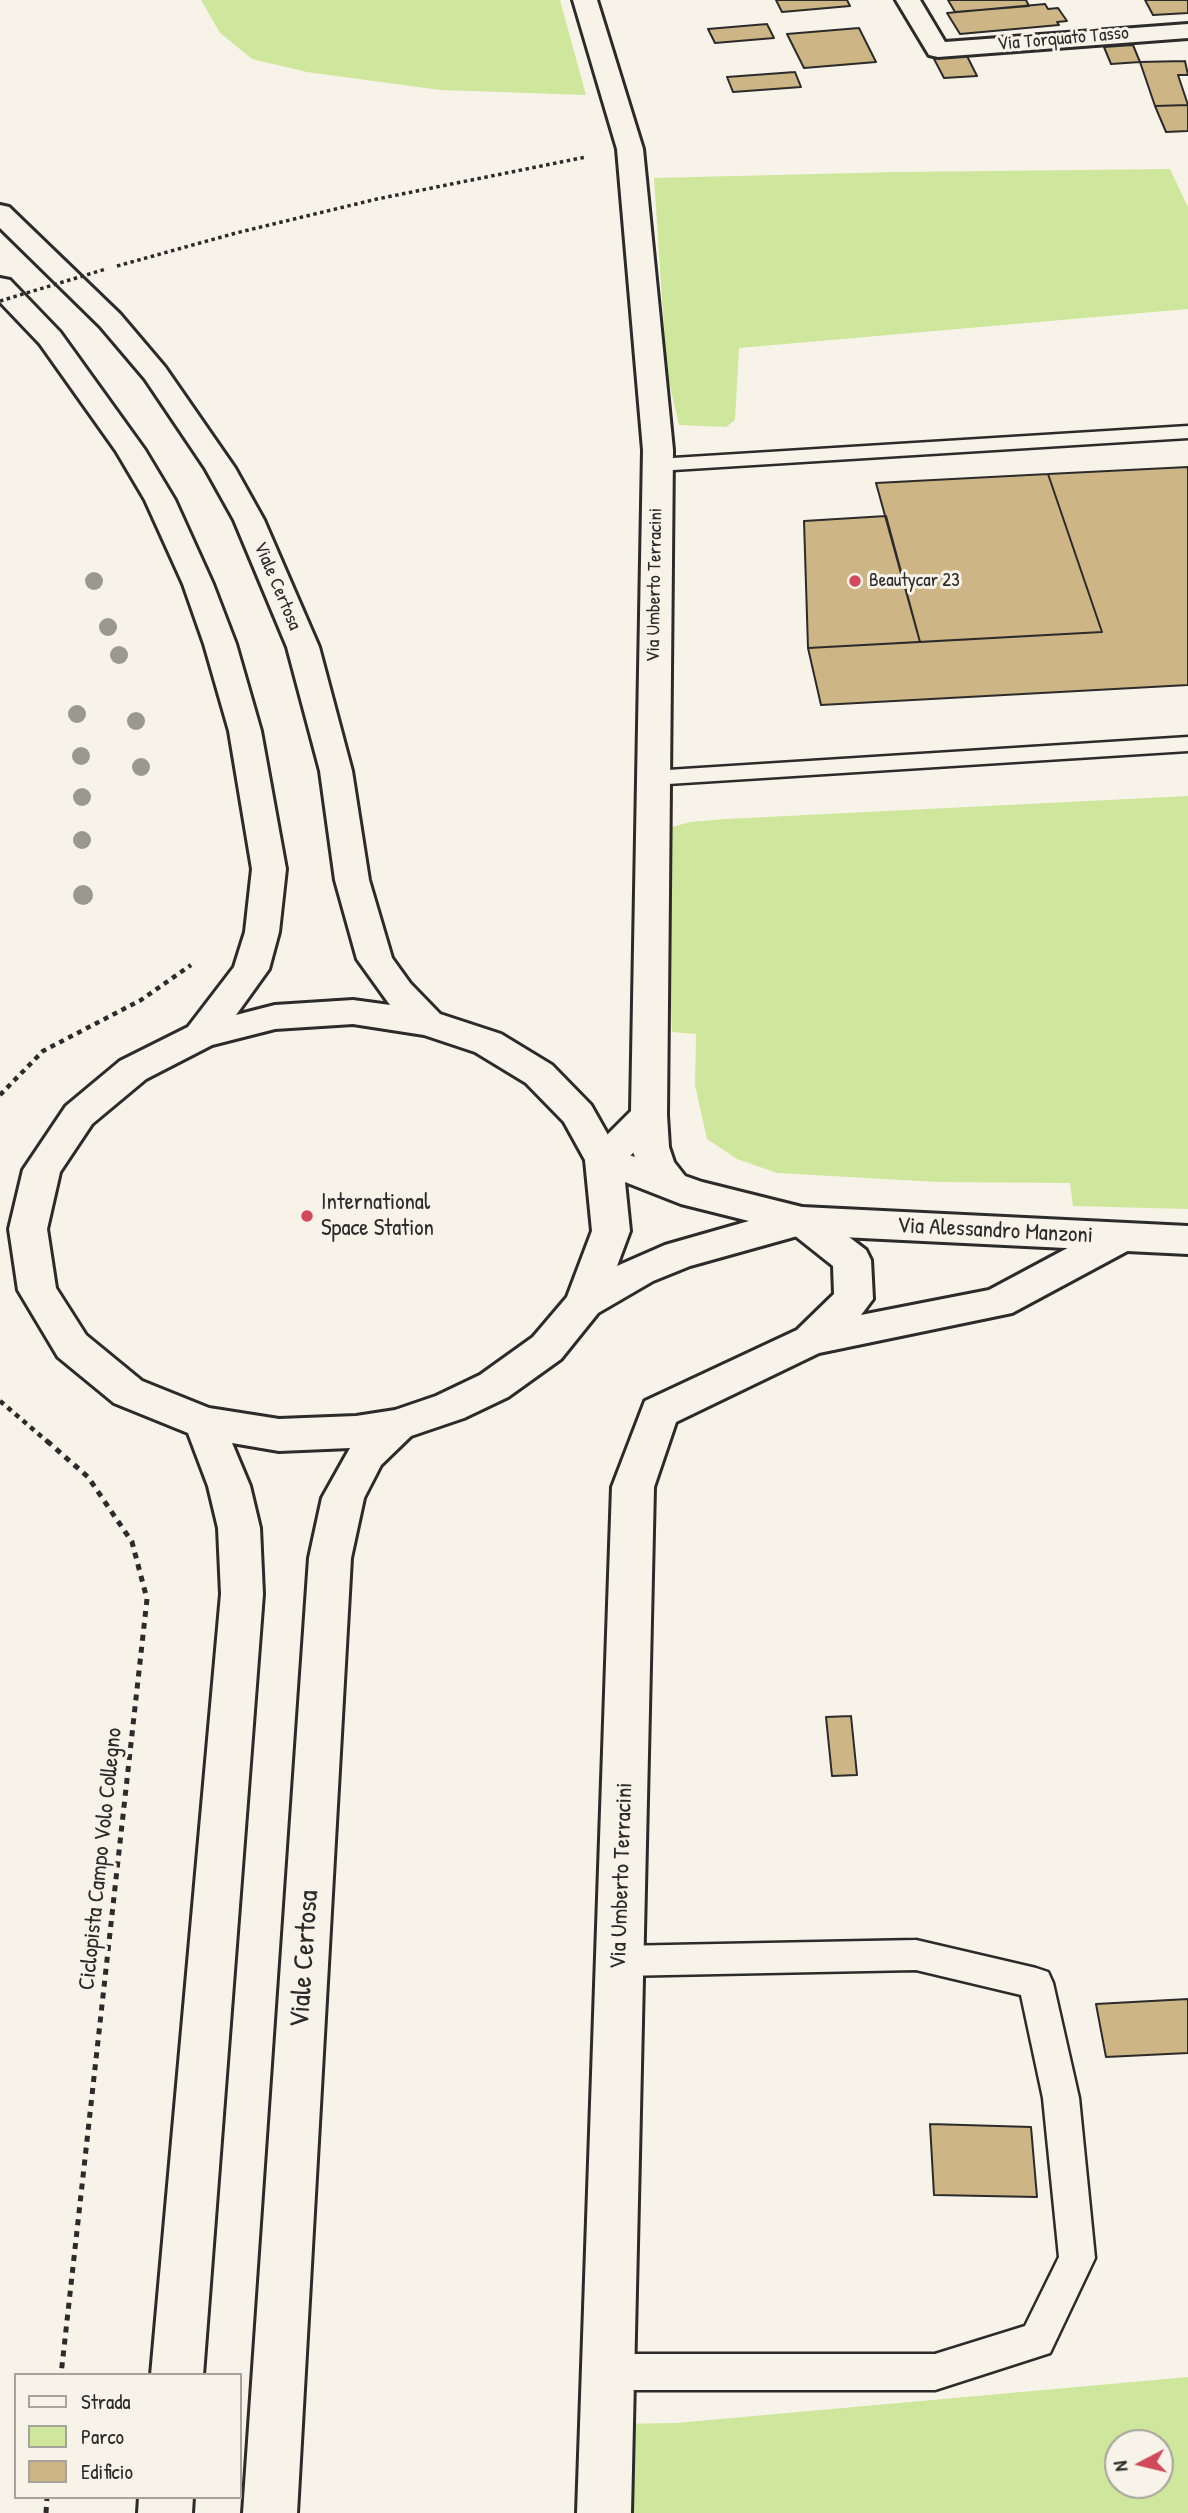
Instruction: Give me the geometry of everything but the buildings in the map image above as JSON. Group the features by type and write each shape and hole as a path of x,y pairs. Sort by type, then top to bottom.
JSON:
{"main road":[{"name":"Via Umberto Terracini","path":"585,0 629,149 658,450 649,1115 650,1147 657,1166 671,1185"},
{"name":"Via Torquato Tasso","path":"908,0 937,50 1188,31"},
{"name":"Viale Certosa","path":"0,213 110,320 155,373 220,468 249,520 303,647 336,771 352,880 375,959 397,991 427,1023"},
{"path":"0,286 50,338 130,450 160,500 198,584 220,644 245,730 269,869 262,932 251,968 201,1036"},
{"path":"353,1012 427,1023 488,1043 539,1074 578,1114 604,1160 611,1231 584,1303 547,1348 494,1386 450,1407 397,1425 356,1432 279,1434 204,1423 128,1392 72,1346 37,1290 28,1230 42,1170 79,1115 133,1070 201,1036 275,1017 353,1012"},
{"path":"604,1160 649,1115"},
{"name":"Via Alessandro Manzoni","path":"604,1160 694,1194 802,1221 1188,1240"},
{"name":"Via Umberto Terracini","path":"802,1221 852,1259 854,1299 811,1340"},
{"name":"Via Alessandro Manzoni","path":"584,1303 639,1271 679,1255 802,1221"},
{"name":"Via Umberto Terracini","path":"604,2513 633,1487 659,1412 811,1340 998,1303 1119,1238"},
{"path":"177,2373 242,1594 239,1528 229,1486 204,1423"},
{"name":"Viale Certosa","path":"270,2513 330,1558 343,1498 367,1454 397,1425"}],"lane":[{"path":"657,465 1188,432"},
{"path":"652,778 1188,744"},
{"path":"608,2372 935,2372 1037,2340 1077,2258 1061,2098 1036,1983 916,1955 619,1961"}],"path":[{"path":"0,301 236,233 377,199 587,157"},
{"path":"0,1095 43,1051 141,1000 200,959"},
{"name":"Ciclopista Campo Volo Collegno","path":"0,1401 88,1477 132,1542 147,1599 61,2373"}],"green space":[{"path":"201,0 560,0 586,95 440,90 307,72 252,59 220,33"},
{"path":"1170,169 1188,207 1188,309 739,348 735,420 726,427 679,425 667,373 654,178"},
{"path":"1188,796 1188,1209 1073,1206 1070,1183 938,1182 777,1173 737,1159 707,1139 695,1085 696,1034 672,1032 664,857 666,838 672,827 690,822 726,819"},
{"path":"1188,2377 1188,2513 604,2513 606,2424 676,2423"}],"place":[{"name":"Beautycar 23","path":"855,581"},
{"name":"International Space Station","path":"307,1216"}]}
